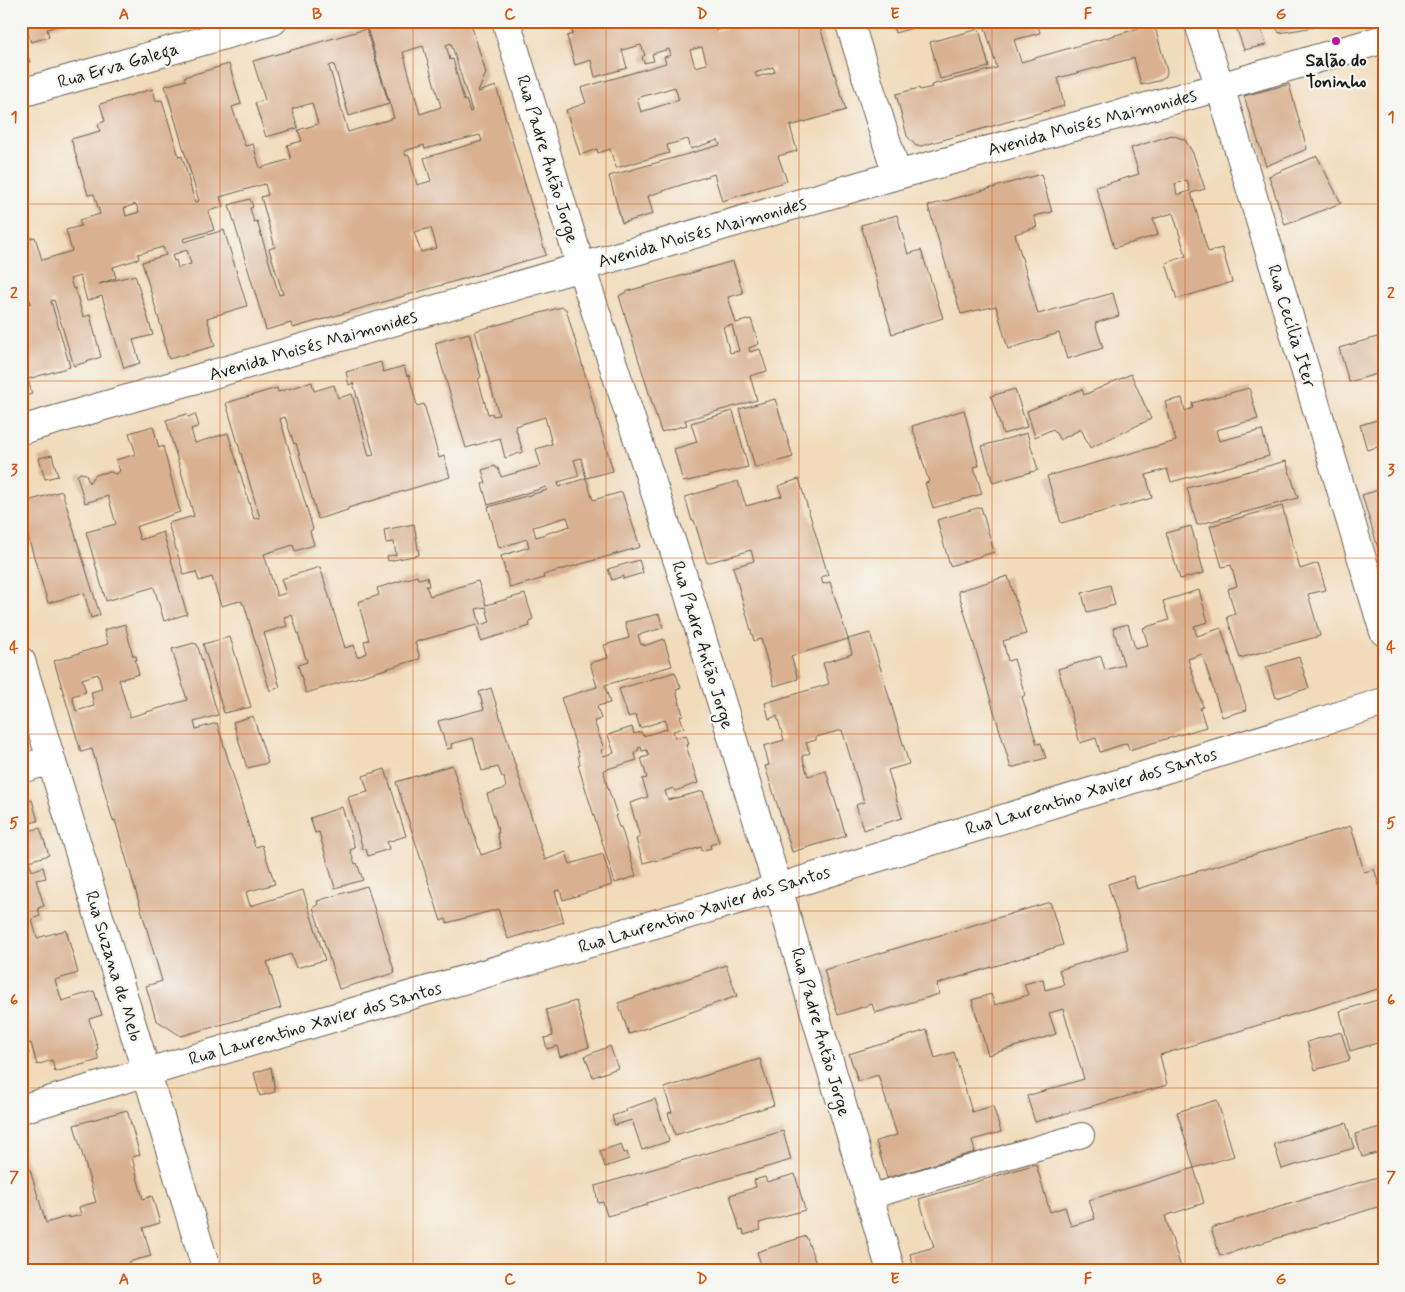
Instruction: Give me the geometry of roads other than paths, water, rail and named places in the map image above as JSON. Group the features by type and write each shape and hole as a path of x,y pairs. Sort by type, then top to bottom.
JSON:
{"street":[{"name":"Rua Erva Galega","path":"21,93 273,21"},
{"name":"Rua Padre Antão Jorge","path":"506,21 581,267 686,586 778,888 891,1271"},
{"path":"849,21 897,175"},
{"name":"Rua Cecília Iter","path":"1198,21 1220,87 1384,632"},
{"name":"Avenida Moisés Maimonides","path":"21,430 897,175 1220,87 1384,39"},
{"name":"Rua Suzana de Melo","path":"21,662 208,1271"},
{"name":"Rua Laurentino Xavier dos Santos","path":"21,1109 778,888 1384,702"},
{"path":"21,769 52,760"}],"lane":[{"path":"869,1197 1082,1135"}],"place":[{"name":"Salão do Toninho","path":"1336,41"}]}
